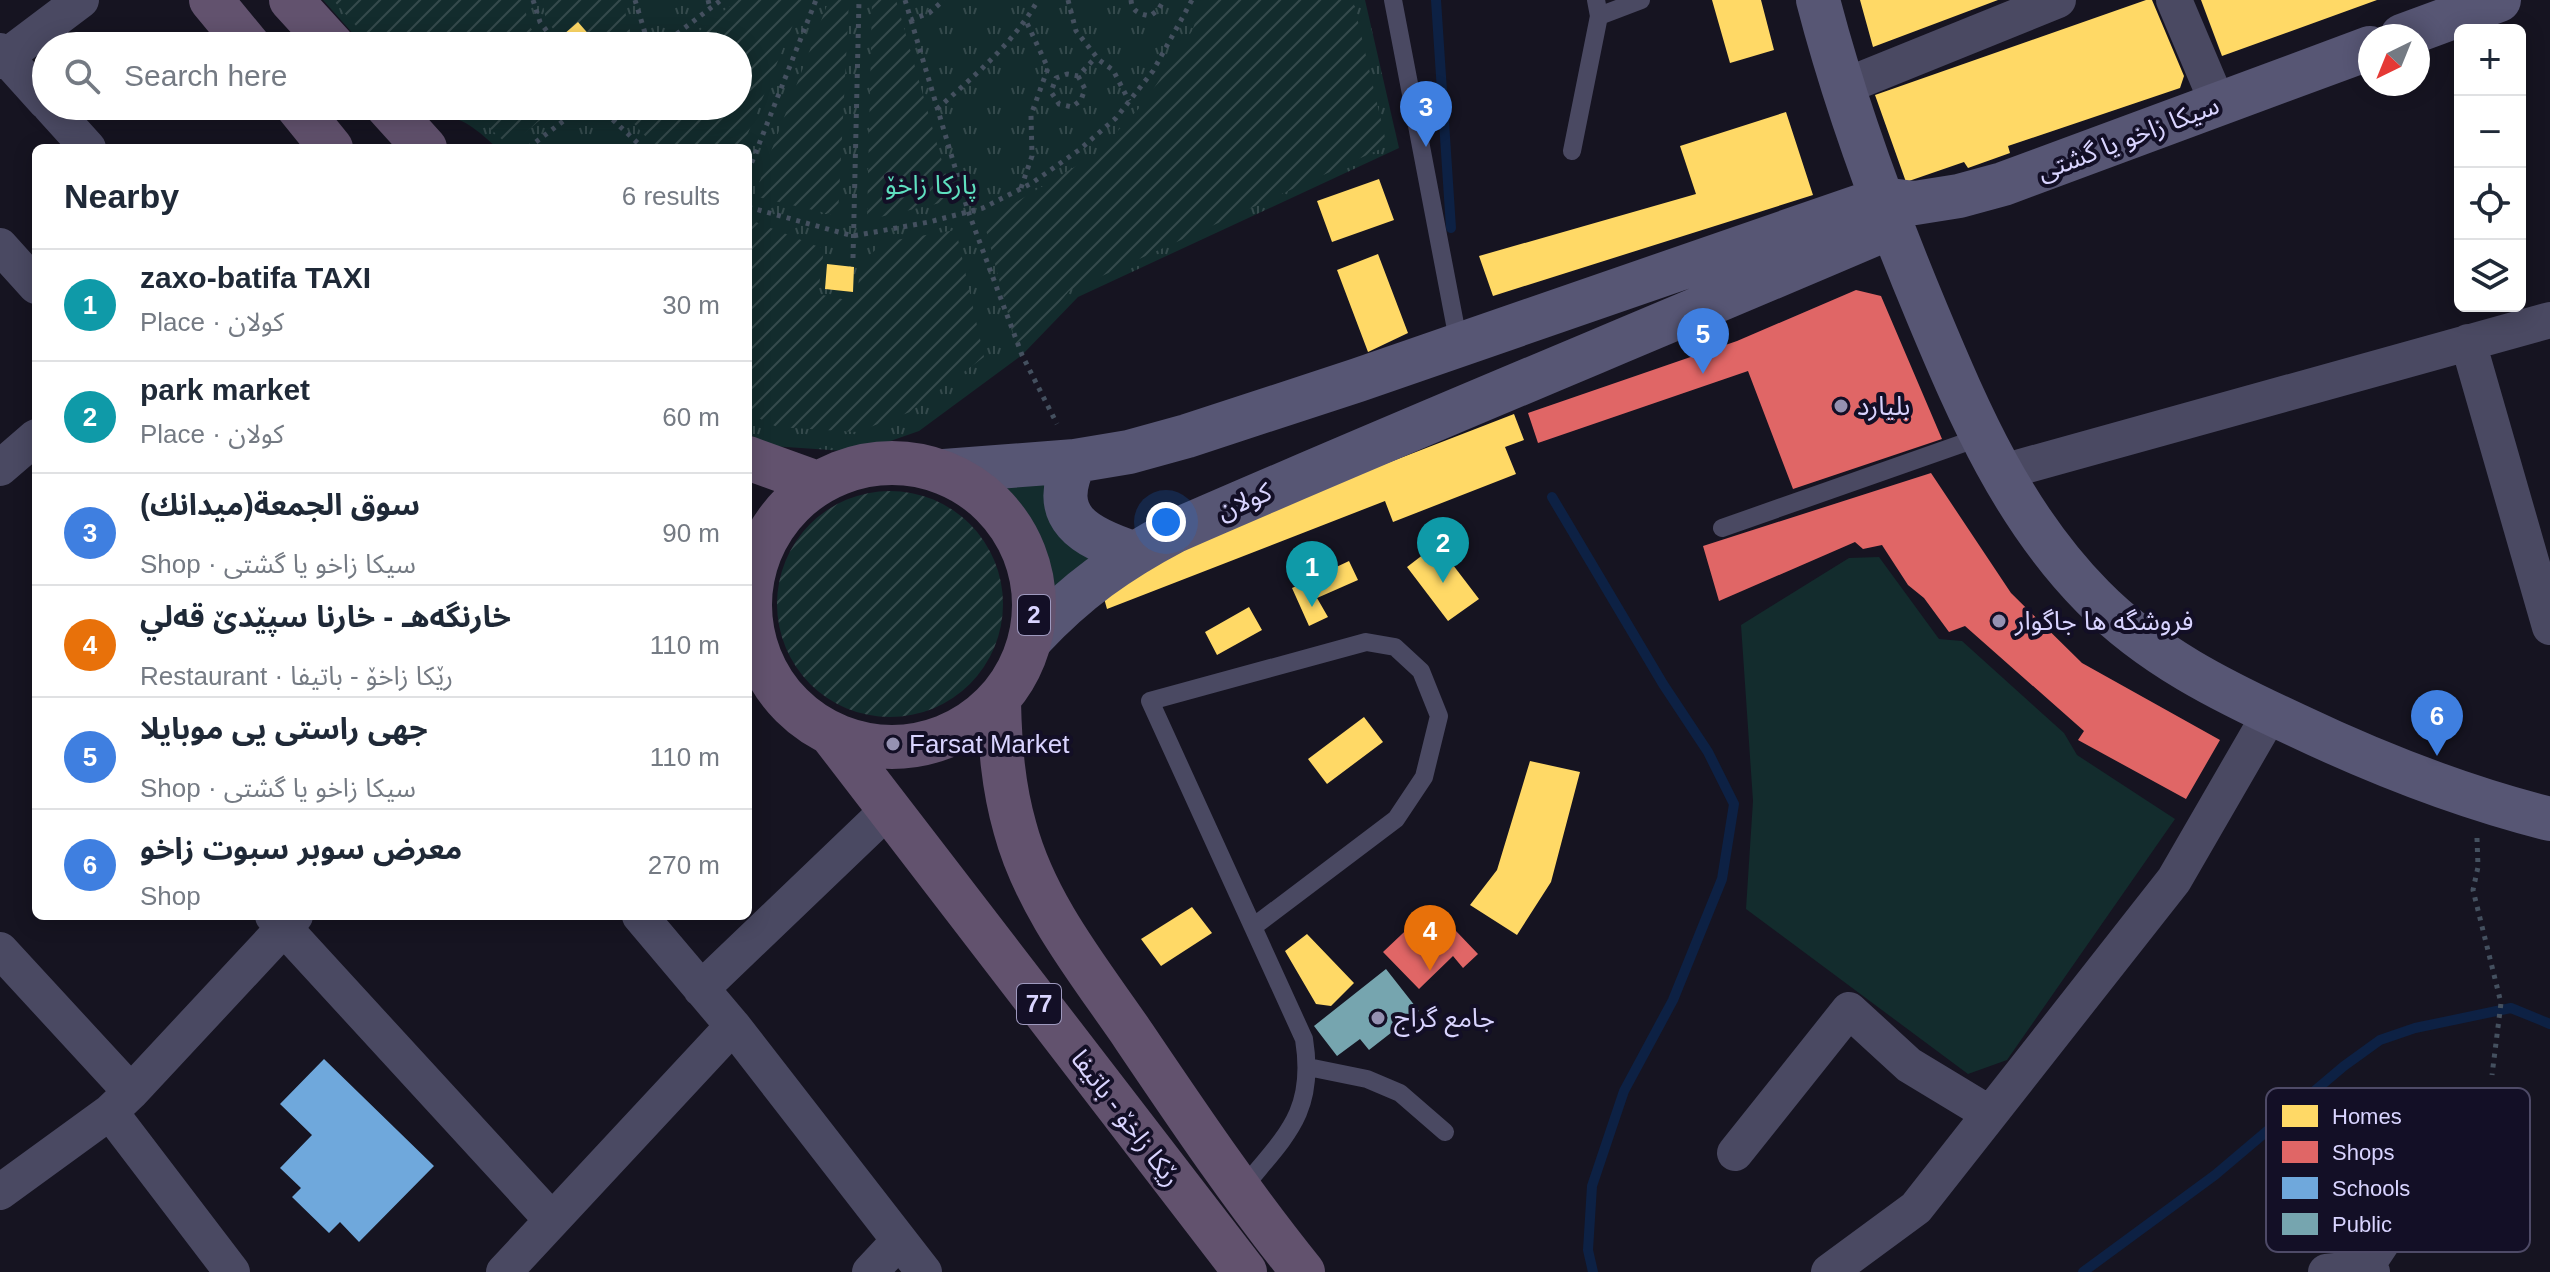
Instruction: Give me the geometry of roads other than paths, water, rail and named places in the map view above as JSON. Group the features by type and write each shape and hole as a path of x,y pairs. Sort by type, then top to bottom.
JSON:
{"highway":[{"path":"211,0 237,32"},
{"path":"291,0 320,32"},
{"path":"308,120 328,144"},
{"path":"400,120 421,144"},
{"path":"752,459 817,483"},
{"name":"2","path":"752,581 759,551 783,512 817,483 857,466 901,462 944,471 980,492 1008,521 1015,533 1027,557 1036,597 1032,638 1020,672 999,702 971,725 939,741 903,748 867,746 832,735 797,712 770,679 752,638"},
{"name":"رێکا زاخۆ - باتیفا","path":"999,702 1001,766 1015,831 1040,892 1074,949 1240,1192 1303,1272"},
{"name":"رێکا زاخۆ - باتیفا","path":"832,735 1245,1272"}],"main road":[{"path":"1818,0 1843,87 1886,213 1990,455 2027,519 2059,561 2095,599 2135,634 2177,665 2223,692 2401,771 2546,827"},
{"path":"2430,26 2499,0"},
{"name":"سیکا زاخو یا گشتى","path":"1554,371 1886,213 1915,203 1959,196 2003,184 2358,52"},
{"path":"944,471 1075,461 1129,452 1187,436 1459,345 1886,213"},
{"name":"كولان","path":"1032,638 1062,606 1098,577 1133,553 1175,531 1434,418 1554,371"},
{"path":"1075,461 1064,497 1070,515 1085,532 1101,542 1133,553"}],"street":[{"path":"36,32 81,0"},
{"path":"1843,87 2058,0"},
{"path":"2174,0 2218,104"},
{"path":"32,35 2,56 32,87"},
{"path":"63,120 84,144"},
{"path":"2,254 32,282"},
{"path":"1990,455 2550,320"},
{"path":"2468,342 2550,627"},
{"path":"0,468 32,440"},
{"path":"1829,1272 1916,1208 2174,880 2270,714"},
{"path":"701,989 889,809"},
{"path":"0,1192 120,1102 284,920 552,1220"},
{"path":"643,920 733,1026 924,1272"},
{"path":"0,950 120,1102 232,1272"},
{"path":"1735,1153 1849,1010 1909,1065 1990,1114"},
{"path":"504,1272 733,1026"},
{"path":"870,1272 899,1241"},
{"path":"2326,1272 2369,1270 2380,1252"}],"lane":[{"path":"1393,0 1459,345"},
{"path":"1572,151 1598,8 1641,0"},
{"path":"1722,528 1990,455"},
{"path":"1240,1192 1296,1121 1306,1095 1308,1067 1304,1039 1150,701 1366,642 1395,647 1421,671 1439,716 1424,777 1396,819 1253,927"},
{"path":"1308,1067 1367,1079 1400,1093 1445,1132"}],"waterway":[{"path":"1436,0 1451,228"},
{"path":"1552,497 1663,684 1708,752 1734,804 1722,879 1673,1000 1624,1091 1592,1186 1588,1250 1593,1272"},
{"path":"2318,1088 2380,1040 2415,1028 2511,1008 2550,1024"},
{"path":"2083,1272 2215,1175 2266,1132"}],"place":[{"name":"سوق الجمعة(ميدانك)","path":"1426,147"},
{"name":"جهى راستى يى موبايلا","path":"1703,374"},
{"name":"بليارد","path":"1841,406"},
{"name":"park market","path":"1443,583"},
{"name":"zaxo-batifa TAXI","path":"1312,607"},
{"name":"فروشگه ها جاگوار","path":"1999,621"},
{"name":"Farsat Market","path":"893,744"},
{"name":"معرض سوبر سبوت زاخو","path":"2437,756"},
{"name":"خارنگه‌هـ - خارنا سپێدێ قه‌لي","path":"1430,971"},
{"name":"جامع گراج","path":"1378,1018"}],"park label":[{"name":"پارکا زاخۆ","path":"931,185"}]}
